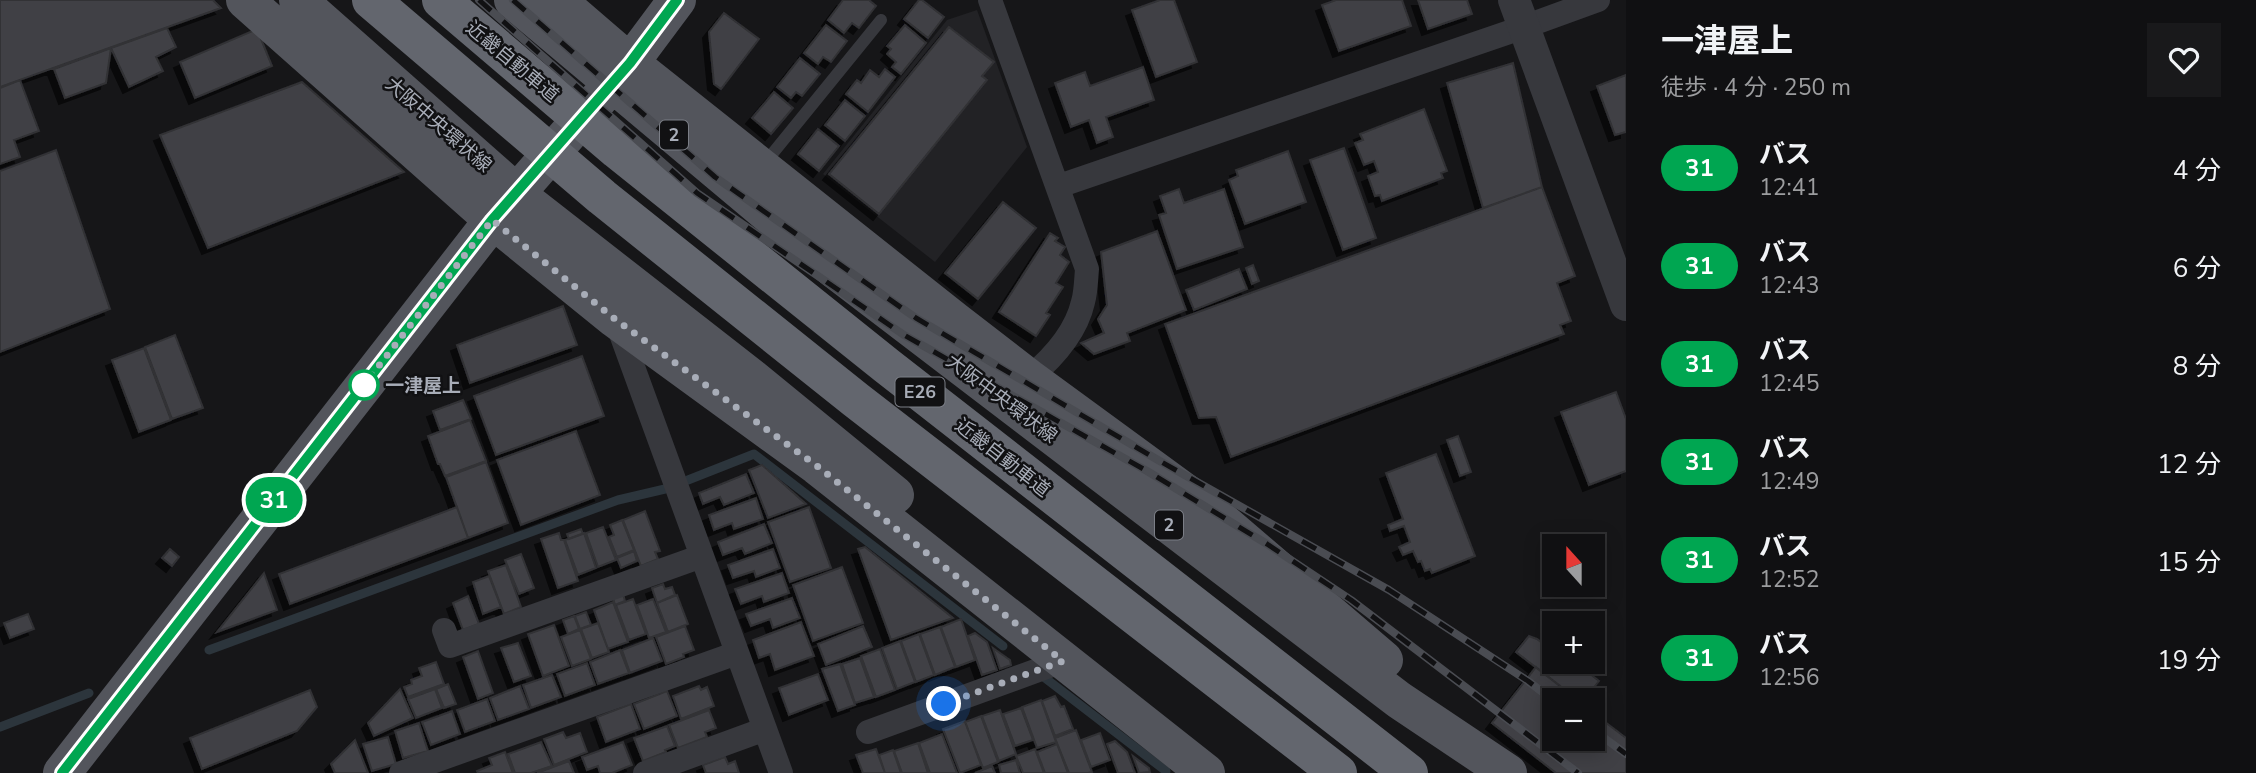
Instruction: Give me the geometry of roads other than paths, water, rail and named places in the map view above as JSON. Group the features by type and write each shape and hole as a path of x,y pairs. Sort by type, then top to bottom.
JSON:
{"highway":[{"name":"E26","path":"371,0 654,239 867,408 1338,773"},
{"name":"近畿自動車道","path":"441,0 649,176 1409,773"}],"main road":[{"path":"245,0 492,220 615,319 817,466 1207,772"},
{"name":"大阪中央環状線","path":"513,0 835,270 1399,700 1508,773"},
{"path":"557,0 630,63 1029,378 1204,506 1358,636 1508,773"},
{"path":"62,773 492,220 630,63 677,0"},
{"name":"大阪中央環状線","path":"300,2 529,204 752,378 1207,772"}],"street":[{"path":"990,0 1087,269 1083,304 1073,330 1048,362 1029,378"},
{"path":"1059,186 1519,14 1598,0"},
{"path":"1519,14 1626,305"},
{"path":"615,319 781,773"},
{"path":"444,629 450,646 702,556"},
{"path":"401,773 737,653"},
{"path":"868,732 1063,661"},
{"path":"645,773 765,729"}],"lane":[{"path":"761,167 881,20"}],"waterway":[{"path":"688,480 754,454 1003,646"},
{"path":"209,650 618,500 665,489"},
{"path":"1045,678 1166,771"},
{"path":"0,727 89,693"}],"railway":[{"path":"479,0 697,193 904,335 1147,471 1267,544 1351,600 1578,773"},
{"path":"513,0 715,177 916,318 1158,460 1389,590 1542,692"},
{"path":"1605,739 1626,754"}],"place":[{"name":"一津屋上","path":"364,385"}]}
